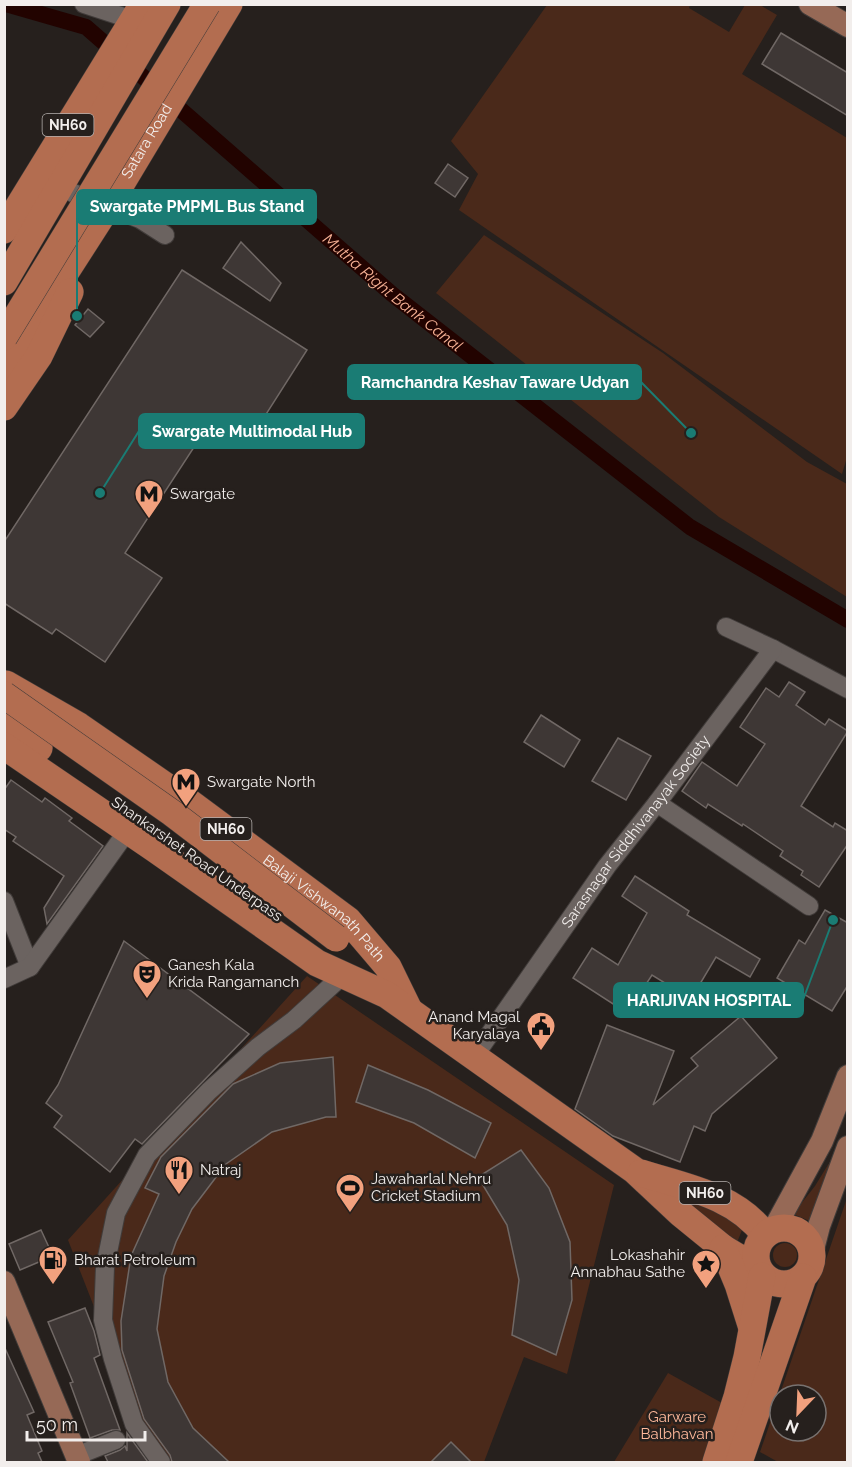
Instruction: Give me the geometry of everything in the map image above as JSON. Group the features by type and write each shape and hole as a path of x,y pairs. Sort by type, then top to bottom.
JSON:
{"highway":[{"path":"4,282 167,4"},
{"path":"4,337 207,4"},
{"name":"Satara Road","path":"4,368 105,210 155,124 230,4"},
{"name":"NH60","path":"4,230 135,16"},
{"path":"4,407 39,356 68,297 105,210"},
{"name":"Balaji Vishwanath Path","path":"4,683 88,732 189,802 348,920 388,967 411,1013"},
{"path":"4,695 172,813 336,938 388,967"},
{"name":"Shankarshet Road Underpass","path":"4,725 165,835 387,995"},
{"name":"Balaji Vishwanath Path","path":"4,746 317,963 387,995 634,1170 680,1213 723,1248 759,1269 777,1284 787,1284 808,1265"},
{"name":"Balaji Vishwanath Path","path":"634,1170 729,1202 769,1232"},
{"path":"716,1462 737,1397 752,1329 759,1269 758,1244 769,1232 784,1228 794,1230 803,1235 809,1243 808,1265 739,1462"},
{"path":"723,1248 738,1284 752,1329"}],"main road":[{"path":"810,4 848,26"},
{"path":"769,1232 822,1141 848,1076"},
{"path":"808,1265 819,1226 848,1147"},
{"path":"4,1282 77,1459"}],"street":[{"path":"84,4 135,16"},
{"path":"73,193 105,210 140,219 165,234"},
{"path":"726,627 848,689"},
{"name":"Sarasnagar Siddhivanayak Society","path":"473,1058 607,866 773,649"},
{"path":"657,803 809,906"},
{"path":"4,979 30,967 128,830"},
{"path":"4,901 30,967"},
{"path":"161,1462 134,1424 103,1320 105,1267 116,1213 147,1155 209,1091 344,975"},
{"path":"77,1459 116,1440"}],"green space":[{"path":"547,5 690,5 689,8 729,32 745,5 760,5 777,15 742,74 847,138 848,454 842,474 459,210 478,174 451,141"},
{"path":"484,235 663,353 807,462 847,484 847,597 719,517 436,293"},
{"name":"Jawaharlal Nehru Cricket Stadium","path":"307,976 614,1185 567,1374 524,1357 484,1462 159,1462 142,1430 68,1240"},
{"path":"834,1155 812,1222 793,1214 815,1186"},
{"path":"666,1192 746,1220 734,1250"},
{"path":"847,1198 847,1462 778,1462 760,1452 768,1429 768,1443 828,1443 828,1383 784,1383"},
{"path":"785,1243 793,1247 797,1255 793,1263 785,1267 777,1263 773,1255 777,1247"},
{"name":"Garware Balbhavan","path":"668,1373 722,1403 702,1462 614,1462"}],"building":[{"path":"781,33 848,73 848,116 762,64"},
{"path":"448,164 468,178 455,197 435,183"},
{"path":"241,242 281,283 270,301 223,268"},
{"path":"182,270 307,350 247,444 211,421 125,553 162,578 105,662 56,629 52,634 4,603 4,542"},
{"path":"88,309 104,322 90,337 75,325"},
{"path":"789,682 805,692 796,705 825,725 829,719 848,731 801,806 833,827 835,823 848,831 848,844 819,887 801,875 803,871 780,856 783,851 743,824 742,826 708,804 706,808 682,791 702,762 737,786 765,744 740,727 766,688 779,697"},
{"path":"541,715 580,740 564,767 524,742"},
{"path":"618,738 651,756 626,800 592,781"},
{"path":"11,780 42,802 45,798 72,818 69,821 103,846 47,924 44,908 64,876 13,841 16,837 4,829 4,790"},
{"path":"635,876 689,911 687,915 760,959 750,977 716,957 691,999 652,975 627,1013 573,978 592,948 618,965 647,913 622,896"},
{"path":"825,910 848,923 848,985 832,1011 777,978 799,940 805,944"},
{"path":"124,941 249,1034 142,1144 135,1139 110,1172 54,1127 62,1116 46,1103 58,1085"},
{"path":"741,1016 777,1058 712,1114 705,1131 694,1126 680,1162 613,1136 575,1109 607,1025 674,1051 653,1105 698,1066 691,1058"},
{"path":"333,1057 336,1117 326,1117 272,1132 226,1164 192,1209 176,1242 164,1276 157,1329 168,1382 193,1428 229,1462 172,1462 170,1455 144,1419 122,1350 121,1321 131,1256 159,1194 145,1188 161,1157 233,1084 280,1063"},
{"path":"368,1065 428,1090 491,1123 475,1158 414,1123 356,1102"},
{"path":"521,1150 549,1188 570,1242 572,1300 556,1355 512,1335 519,1280 507,1225 478,1177"},
{"path":"41,1230 53,1256 20,1270 9,1244"},
{"path":"85,1308 100,1355 94,1358 120,1430 112,1430 90,1438 70,1383 73,1382 48,1322"},
{"path":"4,1346 34,1412 27,1415 42,1451 38,1453 42,1462 4,1462"},
{"path":"127,1433 148,1462 108,1462 105,1456 125,1446 127,1451"},
{"path":"451,1442 471,1462 431,1462"}],"waterway":[{"name":"Mutha Right Bank Canal","path":"6,4 86,27 392,294 690,527 848,620"}],"place":[{"name":"Swargate PMPML Bus Stand","path":"77,316"},
{"name":"Ramchandra Keshav Taware Udyan","path":"691,433"},
{"name":"Swargate Multimodal Hub","path":"100,493"},
{"name":"Swargate","path":"149,520"},
{"name":"Swargate North","path":"186,808"},
{"name":"HARIJIVAN HOSPITAL","path":"833,920"},
{"name":"Ganesh Kala Krida Rangamanch","path":"147,1000"},
{"name":"Anand Magal Karyalaya","path":"541,1052"},
{"name":"Natraj","path":"179,1196"},
{"name":"Jawaharlal Nehru Cricket Stadium","path":"350,1214"},
{"name":"Bharat Petroleum","path":"53,1286"},
{"name":"Lokashahir Annabhau Sathe","path":"706,1290"}]}
